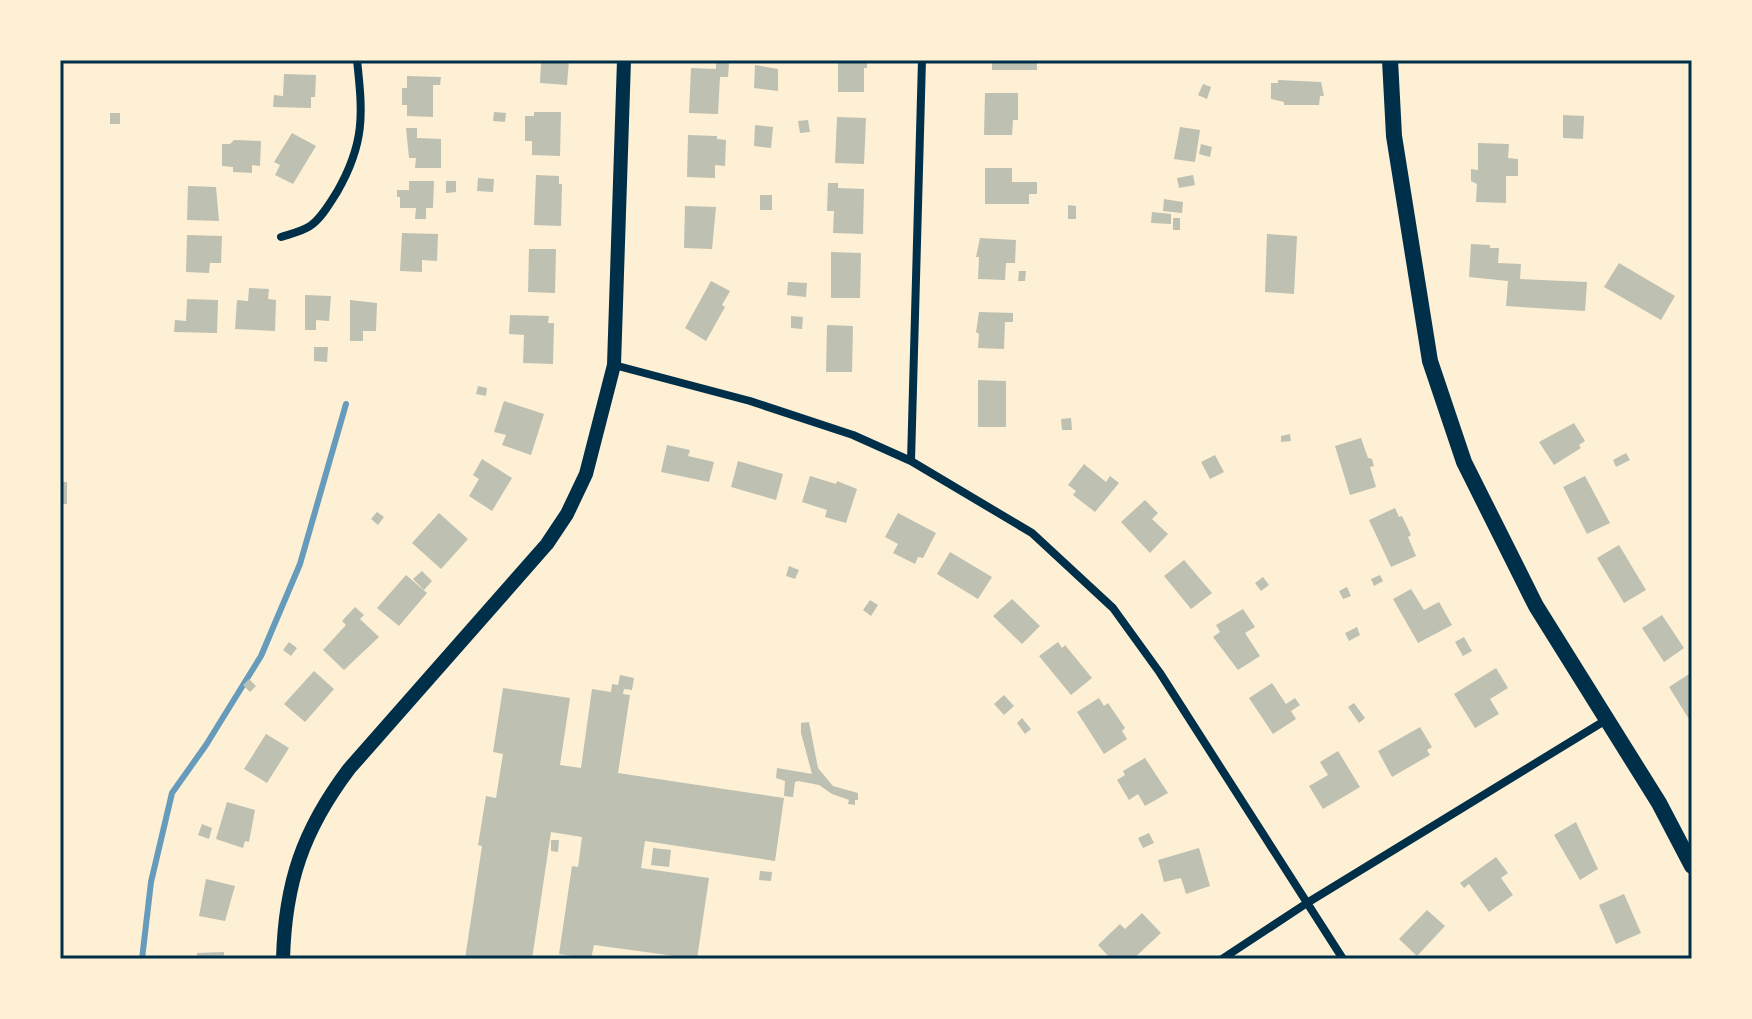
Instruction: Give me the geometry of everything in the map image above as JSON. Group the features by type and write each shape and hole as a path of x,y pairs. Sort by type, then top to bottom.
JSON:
{"main road":[{"path":"1390,60 1394,136 1430,361 1464,462 1536,606 1659,803 1692,866"}],"street":[{"path":"281,237 311,226 329,205 353,163 360,135 361,99 357,60"},
{"path":"283,959 286,911 294,873 323,803 349,769 518,579 560,524 586,474 614,365 624,60"},
{"path":"911,461 922,60"},
{"path":"614,365 750,401 853,435 911,461 1032,533 1113,608 1160,673 1343,959"},
{"path":"1222,959 1307,903 1607,719"}],"building":[{"path":"533,60 569,60 567,85 540,83 541,63 533,63"},
{"path":"838,60 867,62 864,92 838,92"},
{"path":"992,60 1037,60 1037,70 992,70"},
{"path":"716,62 729,63 728,77 720,77 718,114 689,113 691,68 716,69"},
{"path":"755,65 778,69 778,91 754,88"},
{"path":"284,74 316,75 311,108 273,107 274,95 283,96"},
{"path":"407,76 441,77 440,85 433,85 433,117 407,116 407,105 402,105 402,88 407,88"},
{"path":"1278,80 1321,82 1324,96 1320,96 1319,105 1284,105 1284,102 1271,99 1271,83 1278,83"},
{"path":"1203,84 1211,87 1207,99 1198,95"},
{"path":"985,93 1018,93 1018,120 1013,120 1012,135 984,135"},
{"path":"494,112 506,113 505,122 493,121"},
{"path":"534,112 561,112 560,156 532,155 532,141 525,141 525,116 534,116"},
{"path":"110,113 120,113 120,124 110,124"},
{"path":"1563,115 1584,116 1583,139 1563,138"},
{"path":"837,117 866,118 864,164 835,163"},
{"path":"808,120 810,132 800,133 798,121"},
{"path":"755,125 773,127 771,148 754,146"},
{"path":"1180,127 1200,130 1195,162 1174,159"},
{"path":"406,128 417,128 417,138 441,139 441,168 415,168 416,158 409,158"},
{"path":"292,133 316,146 293,184 275,175 280,165 274,162"},
{"path":"688,135 717,136 717,139 726,140 725,166 715,165 715,178 687,177"},
{"path":"234,140 261,141 260,166 252,165 252,173 233,172 233,167 222,166 222,144 230,144"},
{"path":"1478,143 1509,144 1508,158 1518,159 1518,176 1506,176 1506,203 1476,202 1477,184 1471,181 1471,169 1478,170"},
{"path":"1201,144 1212,147 1210,157 1199,154"},
{"path":"985,168 1012,168 1012,182 1037,182 1037,194 1029,194 1029,204 985,204"},
{"path":"536,175 559,176 559,184 562,184 561,226 534,225"},
{"path":"1193,175 1195,185 1179,188 1177,178"},
{"path":"478,178 494,179 493,192 477,191"},
{"path":"409,181 434,181 433,208 426,208 426,219 415,219 416,208 400,208 397,190 409,190"},
{"path":"446,181 456,181 456,192 446,193"},
{"path":"828,183 838,183 838,188 864,189 863,234 833,233 834,211 827,211"},
{"path":"188,186 216,187 219,221 187,220"},
{"path":"760,195 772,195 772,210 760,210"},
{"path":"1164,199 1183,202 1182,213 1163,211"},
{"path":"1068,205 1076,206 1076,219 1068,219"},
{"path":"685,206 716,207 712,249 684,248"},
{"path":"1152,212 1171,214 1171,224 1151,223"},
{"path":"1173,218 1180,218 1180,230 1173,230"},
{"path":"402,233 438,234 437,261 422,260 422,272 400,271"},
{"path":"1267,234 1297,236 1294,294 1265,292"},
{"path":"187,235 222,236 221,263 210,263 209,273 186,272"},
{"path":"980,238 1016,240 1015,263 1006,263 1005,280 978,279 979,257 976,257"},
{"path":"1471,244 1499,248 1498,263 1521,264 1520,279 1587,282 1585,311 1506,306 1508,281 1469,277"},
{"path":"529,249 556,249 555,293 528,292"},
{"path":"831,252 861,253 860,298 831,298"},
{"path":"1619,263 1675,296 1661,320 1604,287"},
{"path":"1019,271 1026,271 1025,281 1018,281"},
{"path":"711,281 730,291 722,305 725,307 706,341 685,328"},
{"path":"788,282 807,283 806,297 787,295"},
{"path":"249,288 269,289 268,299 276,300 275,331 235,329 237,300 248,301"},
{"path":"305,295 331,296 329,321 316,320 316,330 305,330"},
{"path":"187,299 218,300 217,333 174,332 175,320 186,321"},
{"path":"350,300 377,303 376,331 363,331 363,341 350,341"},
{"path":"979,312 1013,313 1013,322 1005,322 1004,349 978,348 979,334 976,332"},
{"path":"510,315 549,316 548,323 554,323 553,364 523,363 524,335 509,334"},
{"path":"791,316 803,317 802,329 791,328"},
{"path":"827,325 853,326 852,372 826,372"},
{"path":"314,347 328,347 327,362 314,361"},
{"path":"978,380 1006,381 1006,427 978,427"},
{"path":"478,386 487,388 486,396 476,394"},
{"path":"504,401 544,414 531,455 502,445 506,435 494,432"},
{"path":"1071,418 1072,430 1062,430 1061,419"},
{"path":"1574,423 1585,441 1579,445 1581,448 1554,465 1539,442"},
{"path":"1290,434 1291,441 1281,442 1281,436"},
{"path":"1361,438 1368,458 1372,459 1374,466 1370,467 1376,487 1350,495 1335,446"},
{"path":"667,445 690,450 688,456 714,462 709,482 661,472"},
{"path":"1626,453 1630,460 1616,467 1613,460"},
{"path":"1215,455 1224,472 1210,479 1201,462"},
{"path":"482,459 512,478 492,511 469,496 479,479 473,475"},
{"path":"738,461 783,474 776,500 731,487"},
{"path":"1084,464 1106,482 1110,476 1119,483 1095,512 1073,495 1076,491 1068,485"},
{"path":"60,473 63,473 63,482 67,482 67,504 60,504"},
{"path":"810,476 857,489 846,523 825,517 827,510 802,502"},
{"path":"1585,476 1610,523 1587,534 1563,487"},
{"path":"1145,500 1158,513 1152,519 1168,534 1150,553 1121,522"},
{"path":"1395,508 1411,535 1408,537 1416,556 1391,567 1369,520"},
{"path":"377,512 384,517 378,525 371,519"},
{"path":"439,513 468,539 441,569 412,543"},
{"path":"898,513 936,533 923,558 918,557 915,564 893,553 898,544 885,537"},
{"path":"1619,545 1646,590 1624,603 1597,558"},
{"path":"950,552 992,577 978,599 937,574"},
{"path":"1184,560 1212,593 1191,609 1164,576"},
{"path":"789,566 799,570 795,579 786,576"},
{"path":"422,571 432,581 424,590 413,579"},
{"path":"406,575 427,593 399,626 377,608"},
{"path":"1380,575 1383,581 1374,586 1371,579"},
{"path":"1263,577 1269,585 1261,591 1255,583"},
{"path":"1347,587 1351,596 1343,599 1339,591"},
{"path":"1411,589 1424,610 1439,602 1452,625 1418,643 1393,599"},
{"path":"1012,599 1040,626 1022,644 993,616"},
{"path":"870,600 878,605 871,616 863,610"},
{"path":"355,607 364,615 360,619 379,637 344,670 323,650 346,625 342,621"},
{"path":"1243,609 1255,627 1245,633 1260,656 1238,670 1213,637 1220,632 1216,625"},
{"path":"1662,615 1684,648 1664,662 1642,628"},
{"path":"1357,627 1360,635 1349,641 1345,633"},
{"path":"1464,637 1472,651 1463,656 1455,642"},
{"path":"289,642 297,648 291,656 283,650"},
{"path":"1058,642 1062,648 1065,645 1092,678 1071,695 1039,656"},
{"path":"1496,668 1508,688 1490,699 1499,714 1475,728 1454,694"},
{"path":"314,671 334,689 305,722 284,704"},
{"path":"1692,672 1692,724 1669,687"},
{"path":"620,675 634,678 632,690 624,689 623,694 630,695 618,773 784,798 775,861 645,841 641,868 709,878 697,959 594,945 591,959 559,954 572,866 578,867 582,837 551,832 532,959 465,959 482,846 478,845 486,796 496,798 503,754 493,752 503,688 570,698 560,765 581,768 592,689 611,692 612,684 618,685"},
{"path":"249,679 256,686 250,692 243,685"},
{"path":"1272,683 1286,704 1295,698 1300,705 1291,711 1296,719 1273,734 1249,698"},
{"path":"1004,695 1014,706 1004,715 994,704"},
{"path":"1099,698 1104,706 1108,703 1125,728 1122,731 1127,739 1104,754 1077,712"},
{"path":"1354,703 1365,718 1359,723 1348,707"},
{"path":"1022,718 1031,729 1025,734 1017,723"},
{"path":"809,722 818,768 833,786 858,793 855,805 848,804 849,800 819,785 798,781 795,782 793,797 784,796 785,781 776,778 777,768 812,774 801,733 801,723"},
{"path":"1420,727 1432,747 1427,750 1430,755 1392,777 1378,751"},
{"path":"266,734 289,748 267,783 244,769"},
{"path":"1338,751 1360,787 1323,809 1309,786 1328,775 1320,762"},
{"path":"1145,758 1168,793 1145,806 1138,794 1129,800 1117,780 1125,775 1123,771"},
{"path":"227,802 255,810 249,842 245,841 243,848 216,839"},
{"path":"1576,822 1598,869 1580,880 1554,835"},
{"path":"202,824 212,828 209,839 198,835"},
{"path":"1149,833 1154,843 1143,848 1138,838"},
{"path":"551,840 559,840 558,852 551,851"},
{"path":"653,848 671,850 669,867 651,865"},
{"path":"1199,848 1210,886 1186,894 1181,878 1164,882 1158,860"},
{"path":"1496,857 1508,873 1501,878 1513,895 1489,912 1469,884 1464,888 1460,883"},
{"path":"760,871 772,872 771,881 759,880"},
{"path":"206,879 235,886 225,921 199,916"},
{"path":"1624,894 1641,933 1616,944 1599,905"},
{"path":"1427,910 1445,926 1417,956 1399,939"},
{"path":"1142,913 1161,933 1133,959 1111,959 1098,945 1120,924 1125,929"},
{"path":"224,952 224,959 197,959 197,953"}],"waterway":[{"path":"142,959 151,882 172,793 261,656 300,564 346,404"}]}
